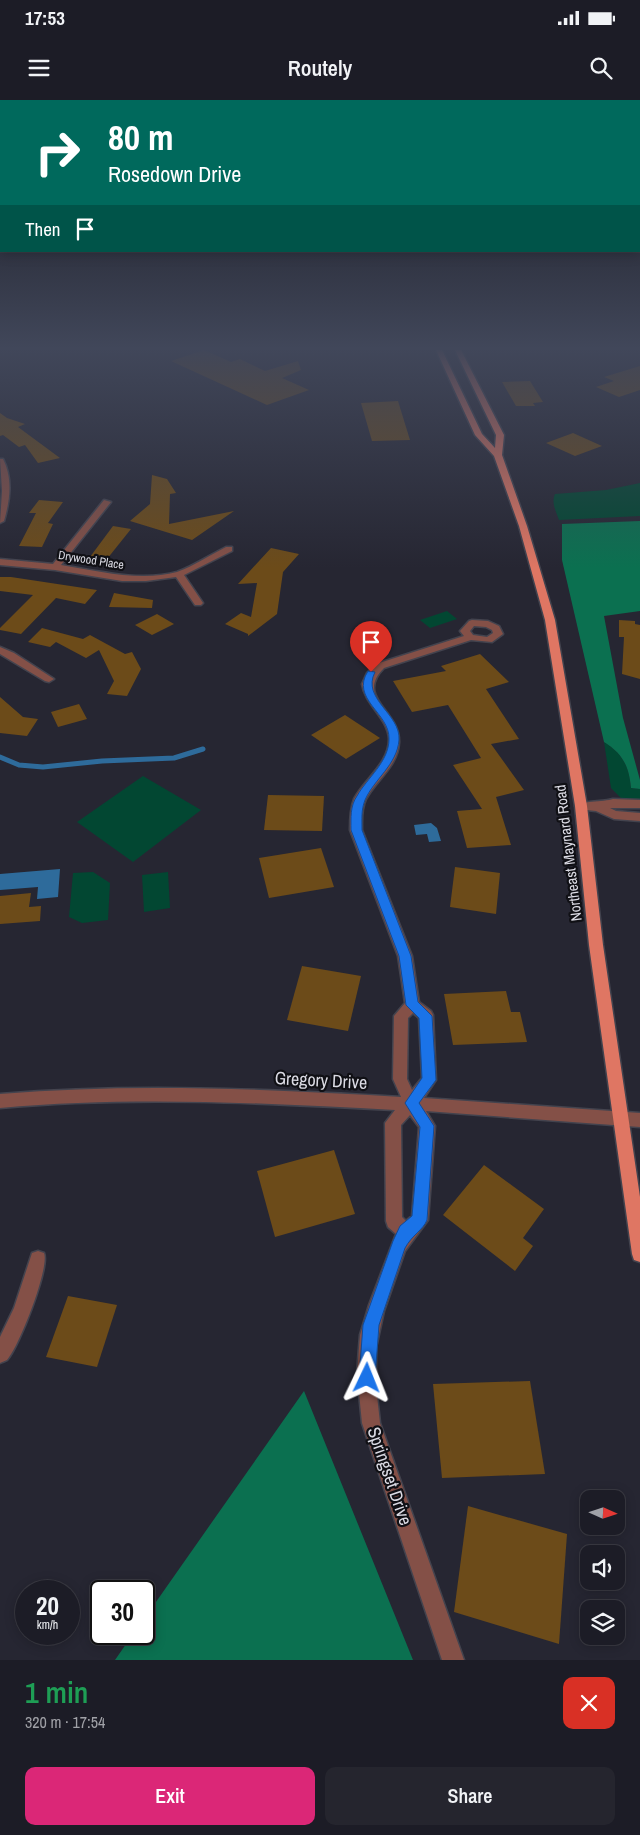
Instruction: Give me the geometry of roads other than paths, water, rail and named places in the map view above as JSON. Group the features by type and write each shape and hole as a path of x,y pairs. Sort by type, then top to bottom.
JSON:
{"main road":[{"name":"Northeast Maynard Road","path":"473,423 479,435 498,455 523,526 550,620 581,806 596,945 640,1254"},
{"name":"Northeast Maynard Road","path":"494,423 500,435 498,455"}],"street":[{"path":"0,461 3,487 0,520"},
{"path":"55,567 107,502"},
{"name":"Drywood Place","path":"0,562 55,567 122,578 179,574 229,549"},
{"path":"179,574 198,603"},
{"path":"406,1232 394,1221 393,1123 412,1103 429,1080 426,1016 412,1005 405,956 356,830 356,811 361,797 386,762 392,750 394,738 392,729 368,692 366,681 371,672 380,666 470,637"},
{"path":"0,650 49,679"},
{"path":"581,806 598,807 613,803 640,804"},
{"path":"598,807 614,815 640,816"},
{"name":"Springset Drive","path":"412,1005 401,1016 400,1079 412,1103 427,1126 420,1220 406,1232 371,1325 367,1362 367,1394 372,1423 452,1660"},
{"name":"Gregory Drive","path":"0,1101 106,1092 237,1094 412,1103 640,1120"},
{"path":"0,1354 15,1330 29,1293 38,1259"}],"water":[{"path":"431,823 437,828 441,841 429,842 427,834 416,835 414,825"},
{"path":"60,869 58,897 37,899 38,887 0,890 0,874"}],"waterway":[{"path":"0,757 19,765 43,767 102,761 174,758 203,749"}]}
